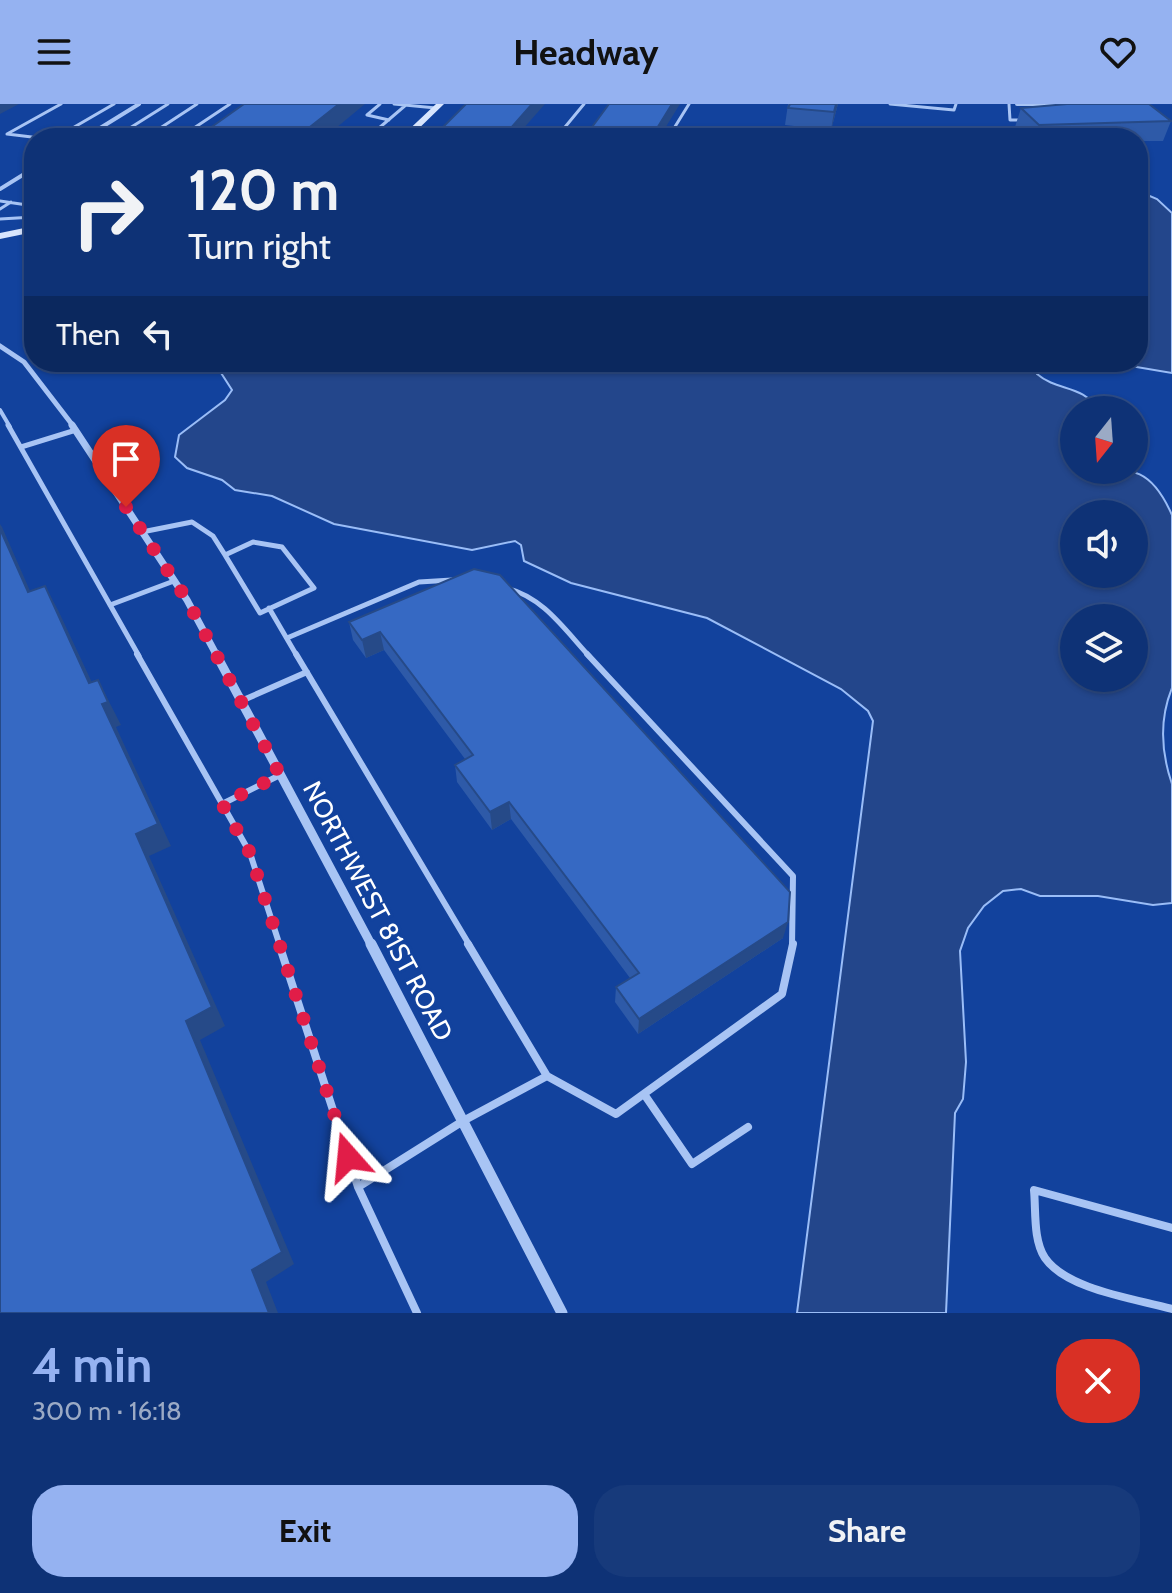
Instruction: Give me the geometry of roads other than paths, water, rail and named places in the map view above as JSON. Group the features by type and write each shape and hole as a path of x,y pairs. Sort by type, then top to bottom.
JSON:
{"main road":[{"path":"415,128 438,106"},
{"path":"0,236 24,231"}],"street":[{"path":"100,128 139,104"},
{"path":"1017,104 1066,104"},
{"path":"0,189 24,174"},
{"name":"NORTHWEST 81ST ROAD","path":"0,346 24,362"},
{"name":"NORTHWEST 81ST ROAD","path":"33,372 54,397 174,581 241,701 562,1313"}],"lane":[{"path":"0,138 61,104"},
{"path":"73,128 114,104"},
{"path":"130,128 168,104"},
{"path":"160,128 197,104"},
{"path":"194,128 230,104"},
{"path":"380,104 367,115 389,120"},
{"path":"394,104 438,106"},
{"path":"380,128 406,104"},
{"path":"564,128 584,104"},
{"path":"674,128 689,104"},
{"path":"890,104 954,110 956,104"},
{"path":"1009,104 1010,120 1034,120"},
{"path":"7,134 24,136"},
{"path":"0,201 24,204"},
{"path":"0,209 11,202"},
{"path":"0,219 24,218"},
{"path":"0,410 250,853 358,1187 417,1313"},
{"path":"21,447 76,430"},
{"path":"142,532 192,522 213,536 222,556 260,613 314,588 282,547 253,542 222,556"},
{"path":"287,638 419,582 467,580"},
{"path":"110,605 174,581"},
{"path":"269,608 547,1076 616,1114 782,994 794,937 793,876 539,602 526,593 497,586"},
{"path":"241,701 307,672"},
{"path":"222,804 280,775"},
{"path":"358,1187 463,1121 547,1076"},
{"path":"644,1094 692,1164 748,1127"},
{"path":"1172,1228 1034,1190 1038,1238 1051,1265 1077,1281 1172,1309"}],"water":[{"path":"1148,195 1172,213 1172,373 1148,369"},
{"path":"220,372 1037,372 1053,384 1085,396 1060,396 1060,484 1148,484 1148,480 1172,515 1172,688 1165,712 1163,736 1172,784 1172,903 1153,905 1098,896 1040,896 1021,889 1003,891 984,906 968,928 960,951 966,1062 963,1099 955,1113 946,1313 797,1313 873,721 868,711 841,689 707,618 571,583 524,561 521,545 515,541 472,550 334,524 272,496 235,490 222,480 187,468 175,457 179,435 225,400 232,390"}]}
